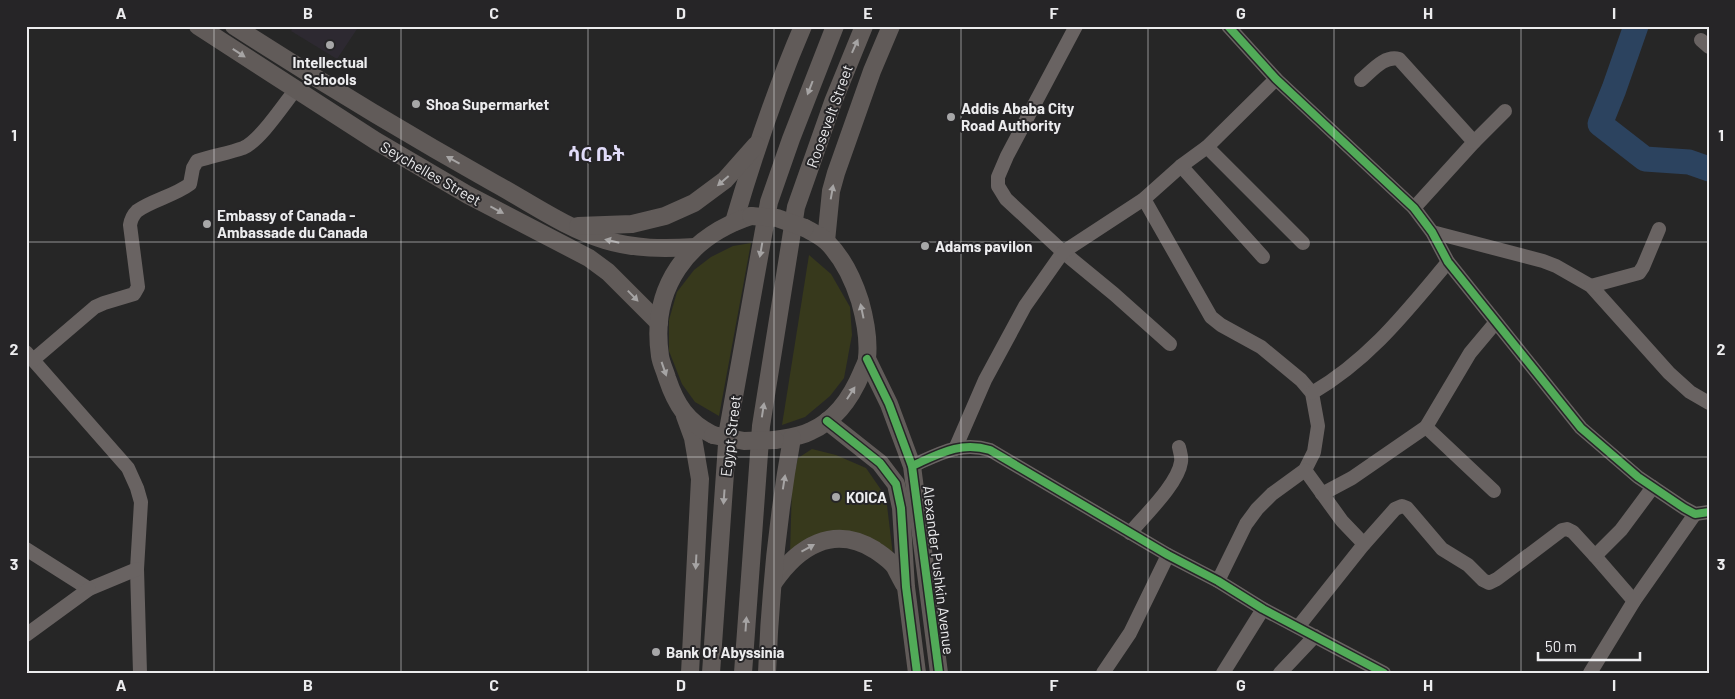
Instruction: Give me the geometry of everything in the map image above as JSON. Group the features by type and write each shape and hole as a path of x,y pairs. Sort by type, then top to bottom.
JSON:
{"main road":[{"name":"Seychelles Street","path":"198,26 368,136 468,195 589,258 614,277 659,323"},
{"name":"Seychelles Street","path":"234,26 321,83 444,155 572,226 604,240 644,248 695,247"},
{"path":"742,219 756,146 783,72 803,26"},
{"name":"Roosevelt Street","path":"769,202 791,139 835,26"},
{"name":"Roosevelt Street","path":"796,207 840,85 864,26"},
{"path":"826,241 831,191 836,173 872,71 891,26"},
{"path":"572,226 632,224 679,210 694,203 725,180 756,146"},
{"name":"Egypt Street","path":"711,673 728,430 769,202"},
{"name":"Egypt Street","path":"743,673 761,426 796,207"},
{"path":"683,411 700,428 714,434 744,441 792,438 812,431 837,412 854,391 867,359 867,337 862,309 854,282 842,260 826,241 805,228 777,218 742,219 713,232 695,247 677,269 664,295 659,323 660,357 671,389 683,411 692,438 700,480 690,673"},
{"name":"Alexander Pushkin Avenue","path":"867,359 889,404 912,466 939,673"},
{"name":"Alexander Pushkin Avenue","path":"827,420 880,463 896,484 901,508 906,587 917,673"},
{"path":"768,673 770,614 783,485 792,438"},
{"path":"774,582 784,568 802,551 821,541 835,539 862,542 885,556 894,566 906,587"}],"street":[{"path":"1076,26 1007,156 998,177 998,186 1006,198 1063,252 1170,344"},
{"path":"1228,26 1276,79 1414,208 1432,232 1448,262 1581,428 1653,487 1684,508 1702,513 1634,601 1590,673"},
{"path":"1361,80 1386,59 1393,58 1399,60 1474,142"},
{"path":"956,448 985,380 1025,306 1063,252 1144,199 1181,166 1207,147 1276,79"},
{"path":"140,673 137,569 141,502 137,488 128,468 30,356 95,307 134,294 138,287 130,224 131,218 137,211 190,184 193,168 197,161 244,147 252,142 274,118 296,89"},
{"path":"1414,208 1505,111"},
{"path":"1207,147 1303,243"},
{"path":"1181,166 1263,257"},
{"path":"1144,199 1211,317 1220,325 1260,347 1301,380 1312,392 1318,426 1314,452 1304,470 1272,494 1257,509 1246,524 1218,581"},
{"path":"1591,286 1639,273 1659,229"},
{"path":"1432,232 1543,261 1556,266 1591,286 1669,373 1690,392 1709,403"},
{"path":"1312,392 1334,380 1355,364 1393,328 1448,262"},
{"path":"1322,494 1352,478 1426,427 1470,353 1496,322"},
{"path":"1426,427 1494,491"},
{"path":"912,466 956,448 977,446 990,450 1168,555 1218,581 1262,609 1384,673"},
{"path":"1130,532 1171,484 1179,469 1181,460 1179,447"},
{"path":"1304,470 1342,521 1364,544"},
{"path":"1596,556 1627,522 1653,487"},
{"path":"1298,627 1364,544 1396,509 1402,506 1407,508 1442,549 1468,565 1482,580 1489,583 1562,530 1567,529 1573,532 1596,556 1634,601"},
{"path":"26,549 89,589"},
{"path":"1103,673 1130,632 1168,555"},
{"path":"26,635 89,589 137,569"},
{"path":"1223,673 1262,609"},
{"path":"1286,671 1315,636"}],"shaded area":[{"name":"Intellectual Schools","path":"294,26 359,26 337,59 291,31"}],"green space":[{"path":"751,243 719,416 695,402 682,384 669,351 669,320 677,292 694,270 711,257 733,246"},
{"path":"809,255 831,274 850,307 852,335 844,378 830,396 805,417 782,425"},
{"path":"812,449 836,455 866,468 886,497 893,555 859,537 790,554 792,484 798,458"}],"waterway":[{"path":"1636,26 1600,124 1645,159 1689,162 1709,169"}],"cycle path":[{"path":"1228,26 1276,79 1414,208 1432,232 1448,262 1581,428 1638,477 1684,508 1695,514 1709,512"},
{"path":"867,359 889,404 912,466 939,673"},
{"path":"827,421 880,463 896,484 901,508 906,587 917,673"},
{"path":"912,466 941,453 959,448 969,447 990,450 1168,555 1218,581 1263,609 1384,673"}],"place":[{"name":"Intellectual Schools","path":"330,45"},
{"name":"Shoa Supermarket","path":"416,104"},
{"name":"Addis Ababa City Road Authority","path":"951,117"},
{"name":"Embassy of Canada - Ambassade du Canada","path":"207,224"},
{"name":"Adams pavilon","path":"925,246"},
{"name":"KOICA","path":"836,497"},
{"name":"Bank Of Abyssinia","path":"656,652"}],"district":[{"name":"ሳር ቤት","path":"596,153"}]}
